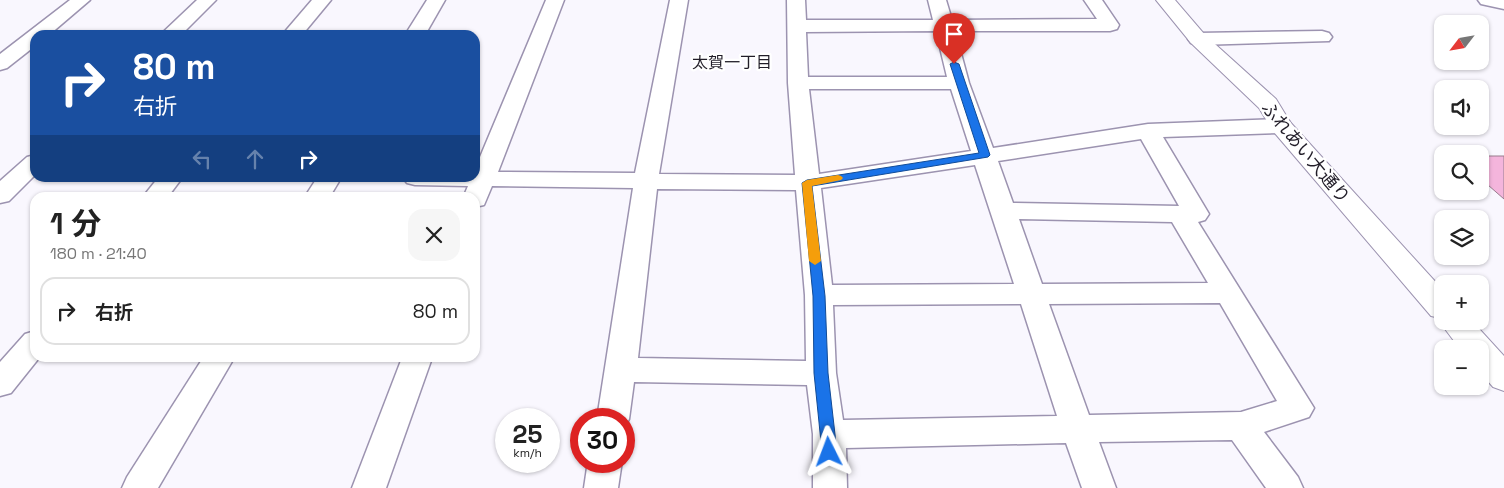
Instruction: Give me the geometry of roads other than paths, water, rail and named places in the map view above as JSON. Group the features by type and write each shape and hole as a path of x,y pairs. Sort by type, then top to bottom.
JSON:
{"street":[{"path":"44,30 81,0"},
{"path":"175,30 207,0"},
{"path":"296,30 322,0"},
{"path":"418,30 436,0"},
{"path":"479,189 555,0"},
{"path":"615,408 646,180 679,0"},
{"path":"796,0 798,83 819,296 821,373 829,434 830,488"},
{"path":"936,0 960,83 1099,488"},
{"path":"797,26 1110,25 1093,0"},
{"name":"ふれあい大通り","path":"1165,0 1198,39 1268,104 1281,126 1434,299"},
{"path":"1487,0 1504,4"},
{"path":"1198,39 1322,37"},
{"path":"0,64 30,41"},
{"path":"798,83 960,83"},
{"path":"439,182 479,189 646,180 807,183 1148,131 1281,126"},
{"path":"1003,211 1196,214 1148,131"},
{"path":"0,195 23,172"},
{"path":"159,192 167,182"},
{"path":"829,434 1241,426 1298,408 1180,214"},
{"path":"819,296 1227,293"},
{"path":"1462,330 1470,340"},
{"path":"0,384 30,348"},
{"path":"1489,361 1504,378"},
{"path":"139,488 217,362"},
{"path":"369,488 416,362"},
{"path":"621,370 821,373"},
{"path":"1241,426 1286,488"},
{"path":"601,488 603,473"}],"district":[{"name":"太賀一丁目","path":"732,62"}]}
